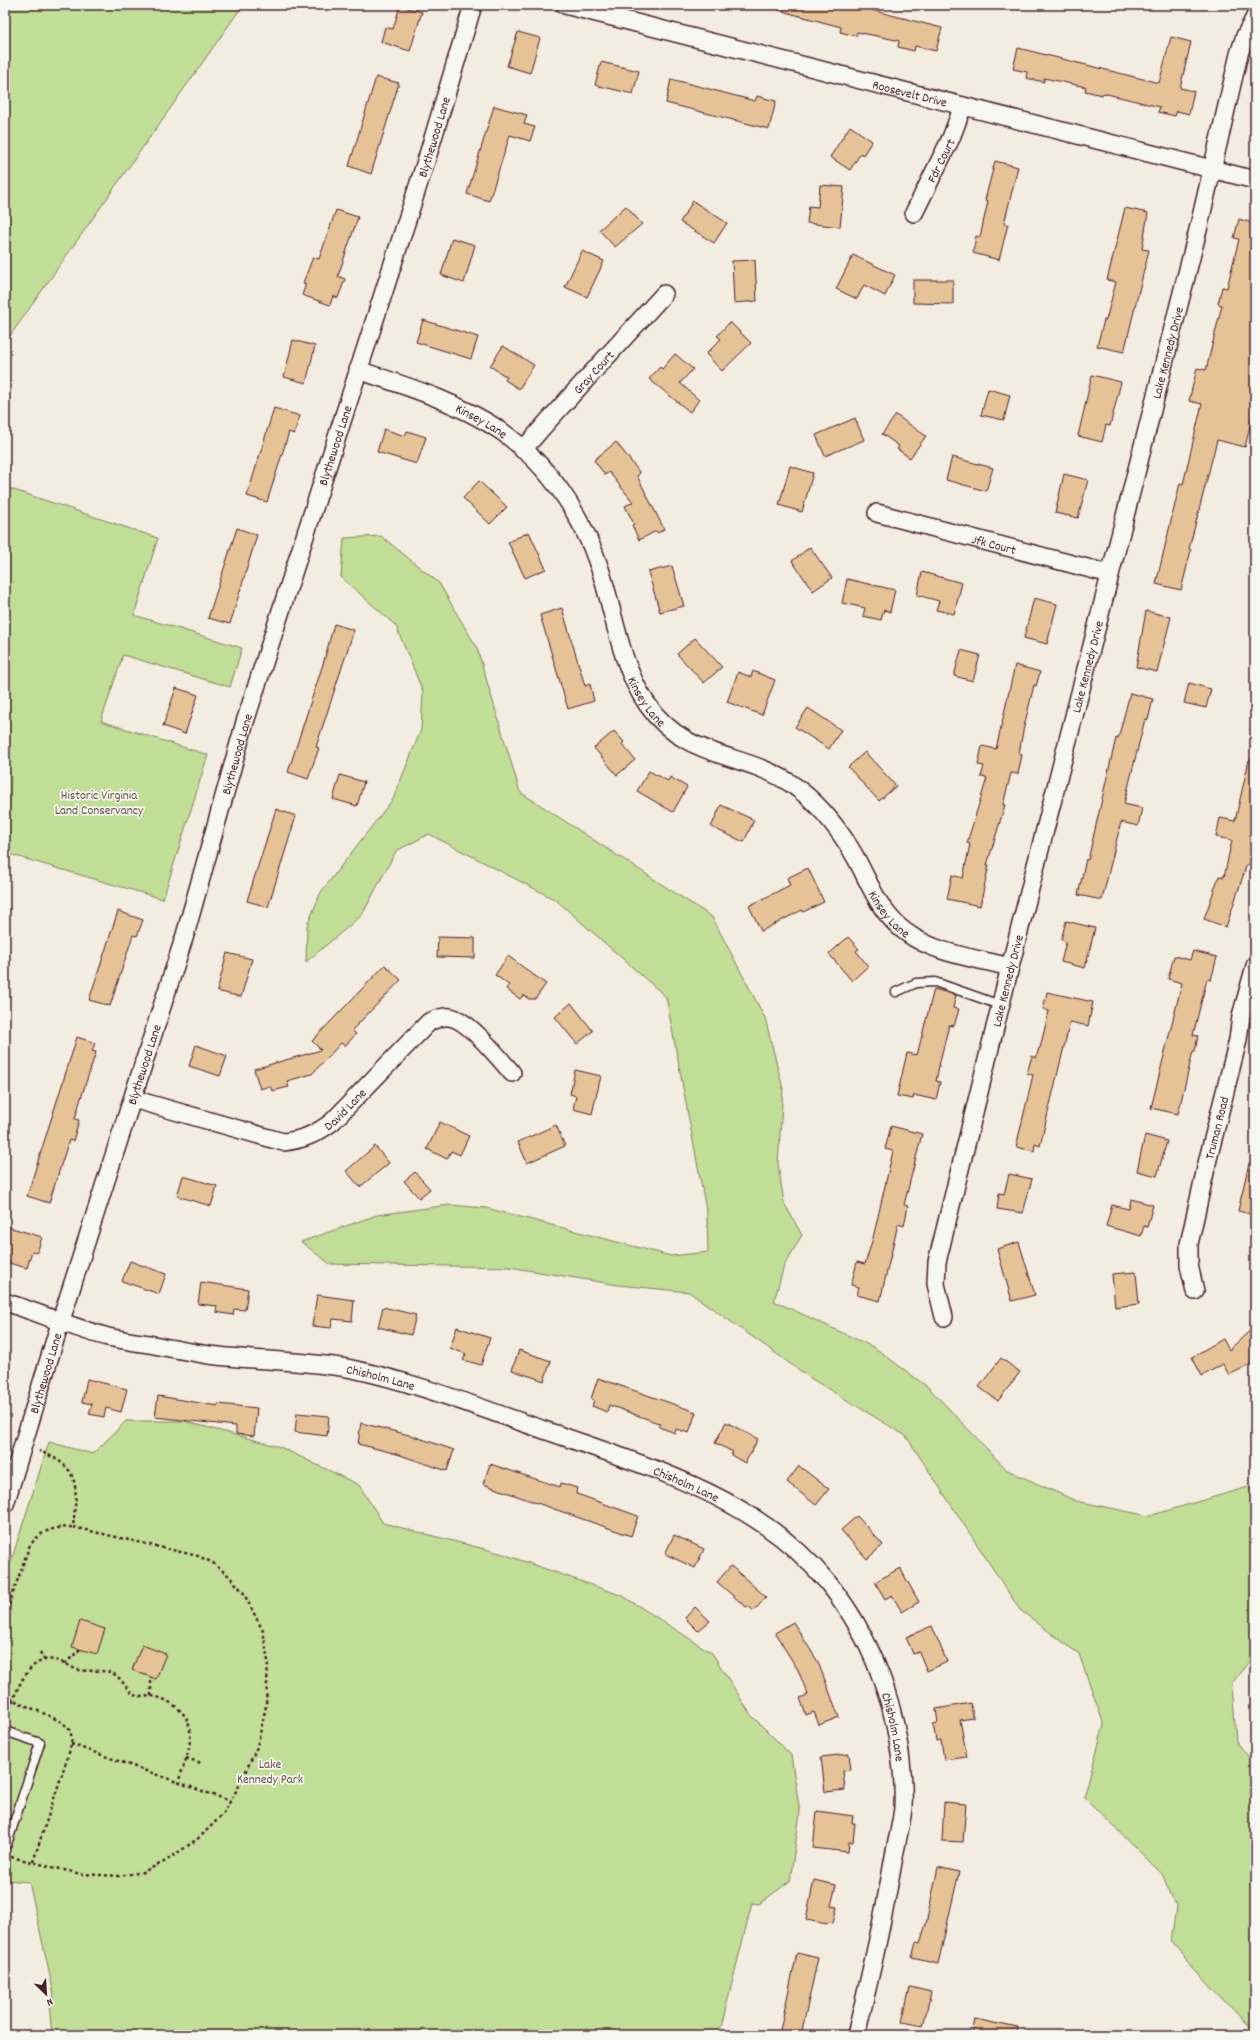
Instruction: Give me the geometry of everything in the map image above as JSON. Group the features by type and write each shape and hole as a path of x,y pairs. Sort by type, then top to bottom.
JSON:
{"street":[{"name":"Blythewood Lane","path":"5,1504 185,935 245,722 426,158 473,5"},
{"name":"Roosevelt Drive","path":"565,5 1255,180"},
{"name":"Lake Kennedy Drive","path":"944,1317 936,1284 937,1262 1000,1005 1240,54 1245,36 1255,17"},
{"name":"Fdr Court","path":"914,213 950,138 963,106"},
{"name":"Gray Court","path":"523,450 548,420 664,294"},
{"name":"Kinsey Lane","path":"358,370 409,386 447,402 501,432 523,450 547,474 567,499 584,527 599,566 626,665 637,689 649,707 667,726 684,740 769,772 793,784 813,801 850,847 876,899 889,918 906,933 922,942 943,950 1010,967"},
{"name":"Jfk Court","path":"878,513 1110,574"},
{"name":"Truman Road","path":"1195,1291 1189,1266 1189,1244 1238,1040 1247,990 1255,966"},
{"name":"David Lane","path":"133,1100 283,1142 301,1140 318,1133 332,1122 429,1022 440,1018 451,1017 462,1022 491,1048 512,1074"},
{"name":"Chisholm Lane","path":"5,1302 62,1320 108,1337 209,1355 316,1363 352,1369 473,1404 630,1460 711,1492 747,1512 780,1536 802,1555 836,1593 849,1611 871,1652 892,1711 901,1769 903,1808 889,1889 856,2035"}],"lane":[{"path":"896,992 916,983 935,982 1000,1005"},
{"path":"5,1731 40,1743 7,1844 5,1843"}],"path":[{"path":"23,1445 52,1456 64,1463 72,1474 76,1494 73,1527"},
{"path":"5,1616 29,1547 34,1538 55,1527 73,1527 198,1556 214,1564 229,1576 243,1592 254,1609 264,1631 268,1662 266,1706 257,1747 223,1814 200,1837 166,1861 143,1872 119,1876 81,1874 5,1855"},
{"path":"65,1664 80,1649"},
{"path":"40,1652 45,1661"},
{"path":"5,1722 22,1678 30,1669 45,1661 56,1660 78,1670 105,1671 121,1679 130,1692 136,1696 143,1698 150,1696 165,1701 179,1709 186,1719 190,1729 191,1742 178,1783"},
{"path":"150,1696 151,1677"},
{"path":"5,1694 14,1700 63,1723 70,1729 71,1744 33,1862"},
{"path":"71,1744 230,1801"},
{"path":"186,1758 201,1763"}],"green space":[{"path":"5,5 243,5 5,343"},
{"name":"Historic Virginia Land Conservancy","path":"5,487 158,538 134,615 242,648 230,687 123,655 101,721 208,755 163,899 5,853"},
{"path":"381,536 439,583 477,648 520,792 712,917 765,1018 783,1089 778,1164 784,1203 802,1235 784,1266 774,1301 875,1348 929,1388 1007,1470 1076,1501 1149,1516 1255,1485 1255,1654 1232,1683 1236,1741 1255,1765 1255,2033 1171,1943 1176,1906 1162,1874 1084,1797 1104,1725 1079,1654 1020,1610 906,1436 812,1379 689,1292 618,1285 509,1267 330,1264 301,1242 377,1215 449,1205 486,1208 671,1256 708,1252 707,1215 666,997 556,900 429,834 396,851 362,915 306,962 307,926 321,892 393,799 421,730 423,692 396,626 341,577 344,538"},
{"name":"Lake Kennedy Park","path":"126,1421 184,1421 280,1447 359,1485 383,1523 500,1553 623,1596 712,1653 751,1715 791,1755 800,1813 790,1881 759,1904 752,1903 719,2035 52,2035 49,2004 54,1994 29,1882 5,1880 5,1580 49,1442 93,1454"}],"building":[{"path":"778,5 852,5 942,28 936,51 915,46 914,51 898,47 899,41 896,40 857,32 856,36 840,32 841,27 778,10"},
{"path":"400,6 422,12 410,51 381,42 385,27 393,29"},
{"path":"518,32 540,38 530,73 507,66"},
{"path":"1171,37 1191,42 1180,88 1194,91 1189,114 1177,111 1175,116 1158,112 1160,107 1103,93 1102,95 1085,91 1086,87 1044,78 1044,82 1026,78 1027,72 1013,69 1018,48 1159,83"},
{"path":"601,62 639,71 633,94 595,85"},
{"path":"376,77 399,83 371,174 349,166"},
{"path":"671,79 755,101 757,96 776,101 769,129 666,103"},
{"path":"494,106 527,115 524,124 535,127 530,141 510,135 489,201 467,194"},
{"path":"850,126 872,141 863,155 861,153 850,170 830,157"},
{"path":"995,161 1018,167 1004,224 1008,224 999,260 973,253 976,236 980,237 988,201 985,200"},
{"path":"820,185 844,187 840,227 807,223 809,206 818,207"},
{"path":"693,201 727,223 714,243 680,222"},
{"path":"626,206 642,224 615,247 599,230"},
{"path":"1125,208 1148,213 1142,249 1149,250 1124,352 1097,346 1104,320 1106,320 1116,282 1107,280"},
{"path":"336,210 358,217 338,276 345,279 338,298 333,296 330,305 302,295 306,284 303,283 313,257 319,259"},
{"path":"1239,219 1255,224 1255,406 1245,447 1217,440 1189,549 1191,550 1181,590 1156,584 1180,483 1183,484 1202,404 1189,401 1197,368 1206,370 1222,305 1218,304 1222,287 1227,288 1239,239 1234,238"},
{"path":"452,238 475,245 464,283 441,275"},
{"path":"582,251 604,261 587,297 565,287"},
{"path":"853,255 895,275 885,296 864,285 857,299 836,289"},
{"path":"755,260 757,301 734,303 732,261"},
{"path":"913,280 953,280 953,304 913,303"},
{"path":"423,320 478,337 471,359 416,342"},
{"path":"730,322 751,343 722,371 706,354 721,339 717,336"},
{"path":"293,340 315,346 306,383 284,377"},
{"path":"503,346 534,365 519,389 505,380 507,377 490,366"},
{"path":"675,354 693,369 680,383 699,400 690,412 649,379 660,367 662,369"},
{"path":"1092,375 1121,382 1110,426 1106,425 1102,442 1078,436"},
{"path":"988,389 1010,395 1004,420 981,415"},
{"path":"274,408 300,416 294,434 289,432 267,502 247,496"},
{"path":"896,415 926,436 910,458 897,449 899,446 882,434"},
{"path":"855,418 864,440 825,456 816,435"},
{"path":"384,429 405,436 407,431 426,437 417,464 377,452"},
{"path":"616,442 640,473 637,476 664,529 658,533 656,531 639,540 632,525 634,524 625,506 633,502 609,472 605,475 594,460"},
{"path":"952,457 993,468 986,491 946,480"},
{"path":"790,466 813,473 802,512 779,505"},
{"path":"1064,474 1088,480 1078,518 1055,513"},
{"path":"479,481 507,507 490,524 463,498"},
{"path":"237,528 257,535 230,624 208,618"},
{"path":"529,532 546,569 525,578 508,542"},
{"path":"810,547 832,578 813,591 792,561"},
{"path":"672,566 684,606 660,612 648,572"},
{"path":"922,572 962,583 954,614 936,610 939,601 917,595"},
{"path":"847,579 895,590 890,612 884,610 881,620 863,616 865,608 842,603"},
{"path":"1034,598 1057,604 1047,644 1024,638"},
{"path":"562,608 585,686 590,684 594,701 568,709 540,615"},
{"path":"1146,611 1171,617 1157,672 1136,667"},
{"path":"334,624 354,630 316,747 319,748 308,779 288,772 324,661"},
{"path":"695,638 722,667 704,683 677,654"},
{"path":"961,650 980,655 973,681 954,676"},
{"path":"1015,665 1040,672 1036,686 1034,685 1023,731 1019,754 1022,755 1018,774 1011,773 1003,805 1005,805 987,865 989,865 980,906 947,899 952,875 963,878 970,844 967,843 987,778 981,777 984,766 978,765 982,746 996,749"},
{"path":"753,671 775,680 762,715 727,702 738,672 751,677"},
{"path":"1189,683 1211,689 1206,708 1184,703"},
{"path":"176,688 198,695 185,734 163,726"},
{"path":"1130,693 1153,699 1148,720 1145,719 1124,804 1142,808 1138,826 1121,822 1102,900 1078,895 1086,859 1088,860 1116,738 1118,739"},
{"path":"808,708 841,730 829,749 795,727"},
{"path":"614,731 624,742 622,744 635,760 617,775 594,748"},
{"path":"865,752 896,786 879,801 848,767"},
{"path":"1249,760 1255,761 1255,850 1251,865 1247,864 1226,927 1204,919 1219,876 1224,877 1232,840 1216,837 1220,818 1235,821"},
{"path":"649,771 668,781 670,777 687,787 673,812 637,791"},
{"path":"340,775 364,782 357,806 333,799"},
{"path":"721,805 754,820 744,842 711,827"},
{"path":"276,809 296,816 268,907 247,901"},
{"path":"808,868 824,902 803,912 802,910 761,931 749,906 790,885 787,878"},
{"path":"118,911 143,920 137,936 133,935 110,1006 89,1000"},
{"path":"1066,921 1095,928 1085,968 1061,962 1066,942 1061,940"},
{"path":"438,937 475,938 475,958 437,957"},
{"path":"848,937 859,949 856,951 868,966 852,981 829,954"},
{"path":"1193,951 1217,957 1211,980 1207,979 1193,1035 1198,1036 1178,1114 1151,1108 1182,983 1168,979 1174,956 1190,960"},
{"path":"227,953 252,959 241,997 217,991"},
{"path":"508,956 546,984 535,999 529,999 523,995 520,999 506,989 509,985 495,975"},
{"path":"385,965 401,980 352,1030 356,1034 345,1046 341,1043 312,1074 287,1081 289,1087 272,1091 270,1086 260,1089 254,1069 321,1050 312,1041"},
{"path":"934,989 956,995 953,1008 959,1009 954,1026 949,1025 936,1081 940,1082 936,1100 914,1095 913,1099 897,1096 907,1053 917,1055"},
{"path":"1047,992 1093,1002 1088,1026 1070,1022 1040,1146 1035,1144 1034,1151 1016,1147 1033,1075 1027,1073 1032,1056 1036,1058 1040,1048 1049,1011 1043,1009"},
{"path":"571,1003 593,1031 577,1044 555,1017"},
{"path":"77,1037 95,1043 92,1051 96,1052 75,1119 79,1120 73,1141 69,1140 49,1203 27,1196"},
{"path":"196,1045 227,1056 220,1076 189,1066"},
{"path":"575,1070 601,1076 592,1114 573,1109 576,1096 570,1094"},
{"path":"440,1122 469,1136 460,1155 451,1151 447,1159 427,1149"},
{"path":"556,1125 565,1146 527,1163 518,1142"},
{"path":"891,1126 922,1134 904,1205 908,1206 904,1226 898,1224 880,1301 857,1295 859,1287 851,1285 857,1262 865,1264 873,1238 893,1151 885,1149"},
{"path":"1145,1135 1167,1141 1157,1176 1137,1171"},
{"path":"375,1146 389,1163 360,1187 346,1171"},
{"path":"1249,1163 1255,1164 1255,1215 1238,1211"},
{"path":"415,1172 430,1189 419,1198 404,1181"},
{"path":"1009,1174 1032,1179 1023,1213 997,1209 999,1193 1004,1194"},
{"path":"183,1176 217,1186 211,1206 177,1196"},
{"path":"1131,1199 1153,1205 1147,1227 1144,1226 1141,1236 1106,1226 1112,1205 1129,1209"},
{"path":"5,1226 42,1237 37,1253 32,1251 27,1268 5,1262"},
{"path":"1019,1242 1035,1295 1012,1301 997,1249"},
{"path":"130,1261 166,1274 159,1294 122,1281"},
{"path":"1136,1272 1139,1304 1115,1307 1112,1274"},
{"path":"201,1282 248,1289 245,1310 234,1309 233,1315 216,1312 217,1306 198,1304"},
{"path":"317,1295 354,1300 352,1321 333,1319 331,1328 312,1326"},
{"path":"383,1307 416,1315 411,1335 378,1327"},
{"path":"1255,1326 1255,1362 1229,1375 1223,1364 1202,1376 1192,1357 1223,1339 1229,1350"},
{"path":"457,1327 490,1338 481,1365 463,1360 466,1354 450,1348"},
{"path":"519,1350 551,1361 544,1381 512,1370"},
{"path":"1001,1358 1020,1372 998,1401 979,1387"},
{"path":"598,1378 696,1412 689,1433 676,1429 675,1433 659,1427 661,1424 609,1405 607,1412 592,1406 594,1400 591,1399"},
{"path":"87,1379 127,1389 121,1412 106,1408 104,1417 89,1414 92,1404 82,1402"},
{"path":"158,1396 218,1406 218,1404 257,1408 254,1436 236,1434 236,1426 155,1417"},
{"path":"297,1413 329,1416 327,1436 295,1432"},
{"path":"726,1422 758,1439 745,1463 731,1455 733,1452 715,1443"},
{"path":"361,1423 413,1436 454,1450 447,1471 397,1454 358,1444"},
{"path":"490,1464 560,1487 561,1483 577,1488 577,1494 638,1516 631,1536 483,1484"},
{"path":"799,1466 829,1489 816,1505 787,1482"},
{"path":"857,1516 883,1545 867,1559 841,1530"},
{"path":"674,1535 704,1549 695,1568 665,1554"},
{"path":"731,1566 766,1597 754,1611 748,1606 746,1607 717,1582"},
{"path":"900,1568 919,1602 902,1612 892,1595 885,1599 875,1582"},
{"path":"695,1607 710,1621 698,1631 685,1618"},
{"path":"80,1621 105,1629 97,1654 72,1647"},
{"path":"793,1622 818,1662 839,1717 819,1725 814,1712 806,1715 800,1698 808,1695 798,1670 775,1633"},
{"path":"932,1626 947,1662 927,1671 919,1652 913,1654 906,1637"},
{"path":"142,1645 166,1654 156,1679 132,1670"},
{"path":"971,1703 973,1718 960,1720 967,1757 944,1760 941,1740 936,1741 933,1724 938,1723 936,1709"},
{"path":"849,1754 851,1770 843,1771 845,1790 825,1792 821,1757"},
{"path":"944,1802 966,1804 963,1842 942,1841"},
{"path":"817,1811 853,1816 852,1823 855,1823 853,1842 849,1842 848,1852 813,1848"},
{"path":"938,1867 959,1872 938,1964 912,1958 916,1942 920,1943 926,1924"},
{"path":"814,1880 836,1885 831,1906 837,1907 833,1923 828,1922 827,1924 806,1920"},
{"path":"797,1953 818,1958 801,2035 779,2035"},
{"path":"910,1987 931,1992 923,2026 902,2022"},
{"path":"975,2019 1018,2028 1017,2035 972,2035"}]}
